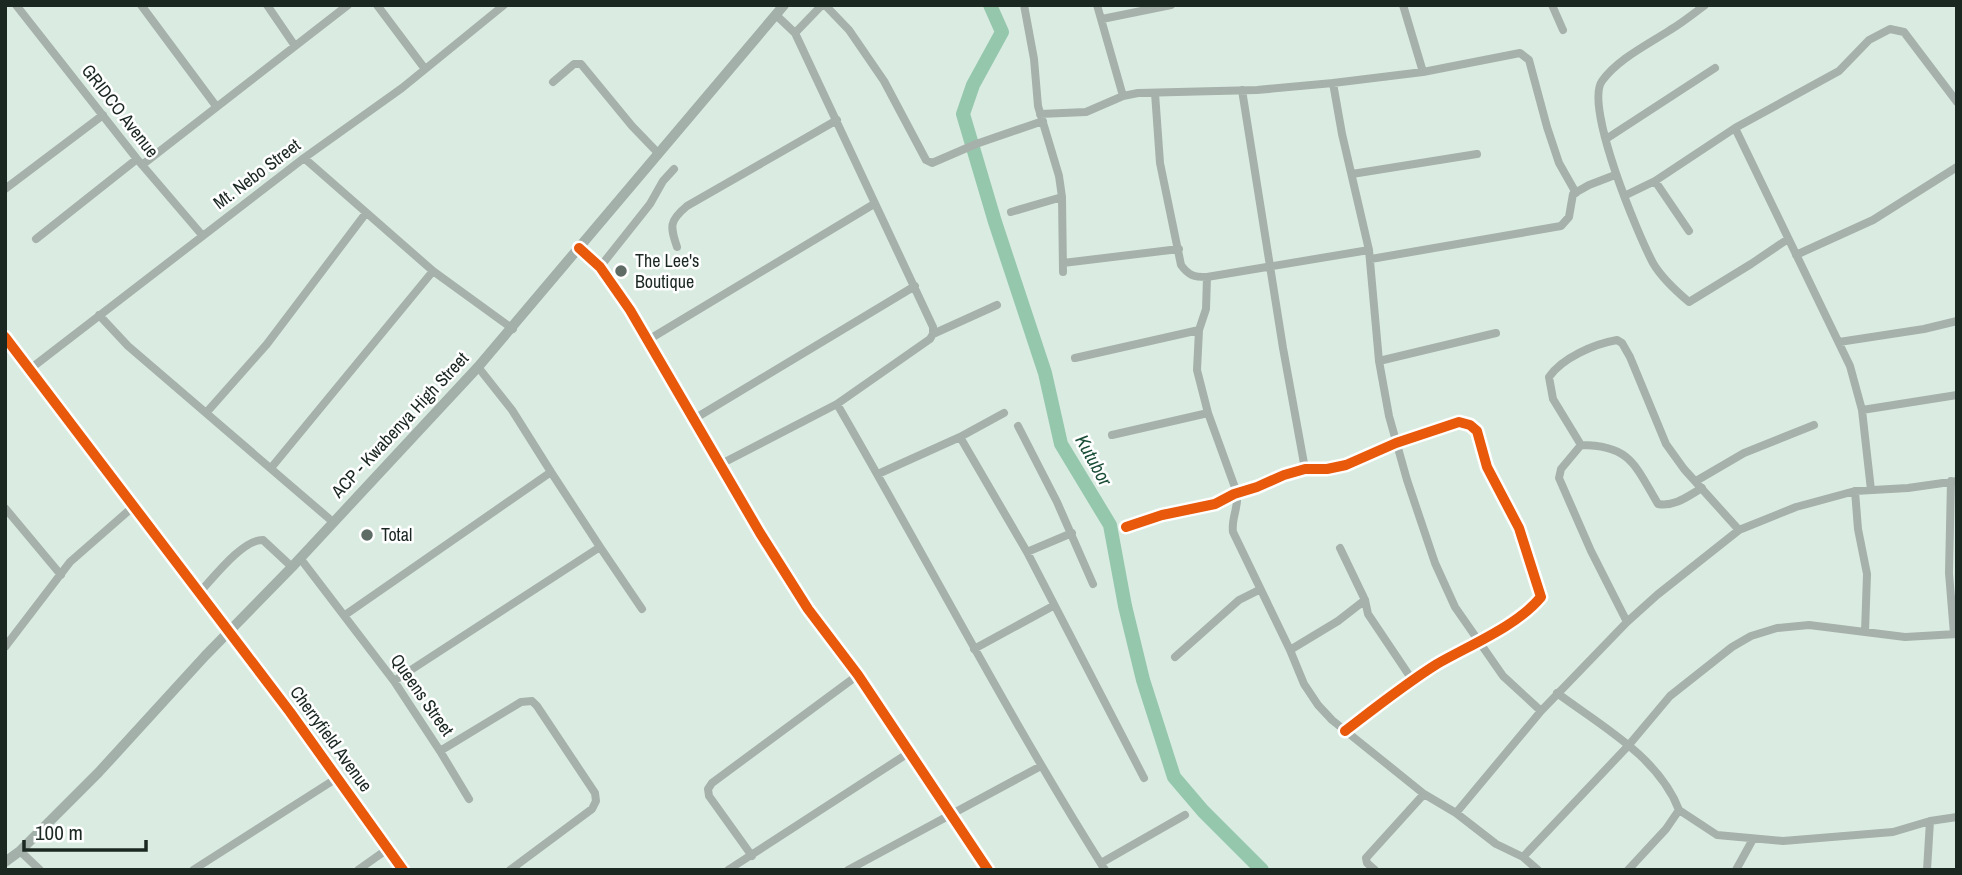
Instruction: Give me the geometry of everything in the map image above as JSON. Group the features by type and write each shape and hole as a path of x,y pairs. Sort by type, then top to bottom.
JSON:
{"main road":[{"name":"ACP - Kwabenya High Street","path":"20,851 99,772 513,329 658,153 785,5"},
{"path":"5,862 20,851"},
{"path":"6,870 20,851"}],"street":[{"name":"GRIDCO Avenue","path":"16,5 139,162 202,235"},
{"path":"141,5 216,106"},
{"path":"267,5 295,46"},
{"path":"36,239 348,5"},
{"path":"377,5 425,69"},
{"name":"Mt. Nebo Street","path":"30,369 202,235 402,88 504,5"},
{"path":"796,33 823,5 849,30 884,81 926,160 932,163 1042,117 1086,112 1123,96 1333,83 1423,72 1507,54 1525,55 1529,60 1546,127 1559,163 1576,193"},
{"path":"1024,5 1042,117 1059,176 1063,267 1179,249"},
{"path":"1097,5 1123,96"},
{"path":"1102,19 1171,5"},
{"path":"1403,5 1423,72"},
{"path":"1552,5 1563,30"},
{"path":"1704,5 1622,62 1602,80 1597,95 1615,175 1653,262 1689,302 1788,239"},
{"path":"776,15 796,33 874,204 915,286 933,334"},
{"path":"1624,196 1655,181 1735,128 1839,71 1869,40 1890,29 1905,32 1957,102"},
{"path":"553,82 574,64 581,64 658,153"},
{"path":"1606,139 1714,68"},
{"path":"1333,83 1370,254 1379,361 1396,443 1435,563 1455,607 1503,676 1541,711"},
{"path":"1242,90 1305,469"},
{"path":"1155,93 1160,163 1181,265 1193,277 1561,226 1569,218 1571,201 1576,193 1615,175"},
{"path":"5,189 103,115"},
{"path":"677,247 671,225 687,206 837,120"},
{"path":"1735,128 1850,366 1862,410 1871,489"},
{"path":"1352,174 1476,154"},
{"path":"304,158 433,271 513,329"},
{"path":"1796,254 1873,220 1957,167"},
{"path":"600,267 674,169"},
{"path":"1655,181 1689,232"},
{"path":"1011,212 1062,197"},
{"path":"648,340 874,204"},
{"path":"206,413 267,344 366,213"},
{"path":"579,248 600,267 648,340 808,609 858,675 988,870"},
{"path":"271,468 433,271"},
{"path":"1207,277 1206,309 1199,330 1197,370 1208,413 1237,493 1238,502 1231,522 1233,532 1304,684 1318,705 1345,731 1424,794 1538,870"},
{"path":"694,419 915,286"},
{"path":"721,464 837,404 930,339 933,334 997,305"},
{"path":"99,315 128,346 333,523"},
{"path":"1839,342 1924,330 1957,321"},
{"path":"1075,358 1199,330"},
{"path":"1379,361 1496,333"},
{"name":"Cherryfield Avenue","path":"5,337 200,592 403,870"},
{"path":"1581,445 1553,399 1549,377 1556,367 1591,349 1617,340 1630,356 1666,444 1684,470 1739,530"},
{"path":"478,367 512,410 642,609"},
{"path":"1862,410 1957,395"},
{"path":"837,404 1041,766 1103,866 1185,815"},
{"path":"878,474 960,437 1004,413"},
{"path":"1112,435 1208,413"},
{"path":"1126,527 1162,515 1209,506 1305,469 1327,469 1346,465 1396,443 1460,422 1471,425 1477,431 1487,467 1519,528 1541,597 1535,605 1503,628 1478,640 1413,681 1345,731"},
{"path":"1581,445 1599,445 1616,449 1628,456 1658,504 1666,506 1676,503 1744,453 1814,425"},
{"path":"1017,426 1072,533 1094,584"},
{"path":"960,437 1027,552 1144,778"},
{"path":"1581,445 1561,469 1559,478 1591,551 1627,622"},
{"path":"345,615 551,472"},
{"path":"1456,813 1557,693 1627,622 1739,530 1796,507 1855,492 1954,481 1949,573 1955,634 1905,637 1809,625 1777,628 1751,636 1731,647 1670,696 1628,746 1523,858"},
{"path":"1855,492 1858,529 1867,574 1865,632"},
{"path":"5,646 79,552 134,506"},
{"path":"5,508 61,575"},
{"path":"1027,552 1072,533"},
{"name":"Queens Street","path":"200,592 243,548 256,540 263,540 296,563 345,615 394,681 440,751 521,702 533,701 595,793 596,801 592,809 510,870"},
{"path":"394,681 600,547"},
{"path":"1340,548 1365,600 1368,614 1413,681"},
{"path":"1175,657 1239,600 1259,590"},
{"path":"1290,650 1338,621 1365,600"},
{"path":"974,649 1053,606"},
{"path":"752,856 709,796 708,789 712,783 858,675"},
{"path":"1557,693 1628,746 1663,780 1679,810 1717,835 1783,841 1893,832 1930,821 1957,817"},
{"path":"440,751 469,799"},
{"path":"728,870 910,752"},
{"path":"848,870 1041,766"},
{"path":"193,870 337,778"},
{"path":"1375,870 1367,863 1366,858 1424,794"},
{"path":"1629,870 1666,829 1679,810"},
{"path":"1927,870 1930,821"},
{"path":"1736,870 1753,839"},
{"path":"358,870 389,848"},
{"path":"20,851 40,870"}],"waterway":[{"name":"Kutubor","path":"990,5 1002,32 973,85 963,114 1045,373 1061,444 1110,525 1125,606 1143,680 1174,777 1203,811 1262,870"}],"cycle path":[{"path":"579,248 600,267 630,310 760,533 808,609 858,675 988,870"},
{"path":"5,337 290,712 403,870"},
{"path":"1126,527 1162,515 1215,504 1234,494 1305,469 1327,469 1346,465 1396,443 1459,422 1470,425 1477,431 1487,467 1519,528 1541,597 1506,626 1437,664 1345,731"}],"place":[{"name":"The Lee's Boutique","path":"621,271"},
{"name":"Total","path":"367,535"}]}
